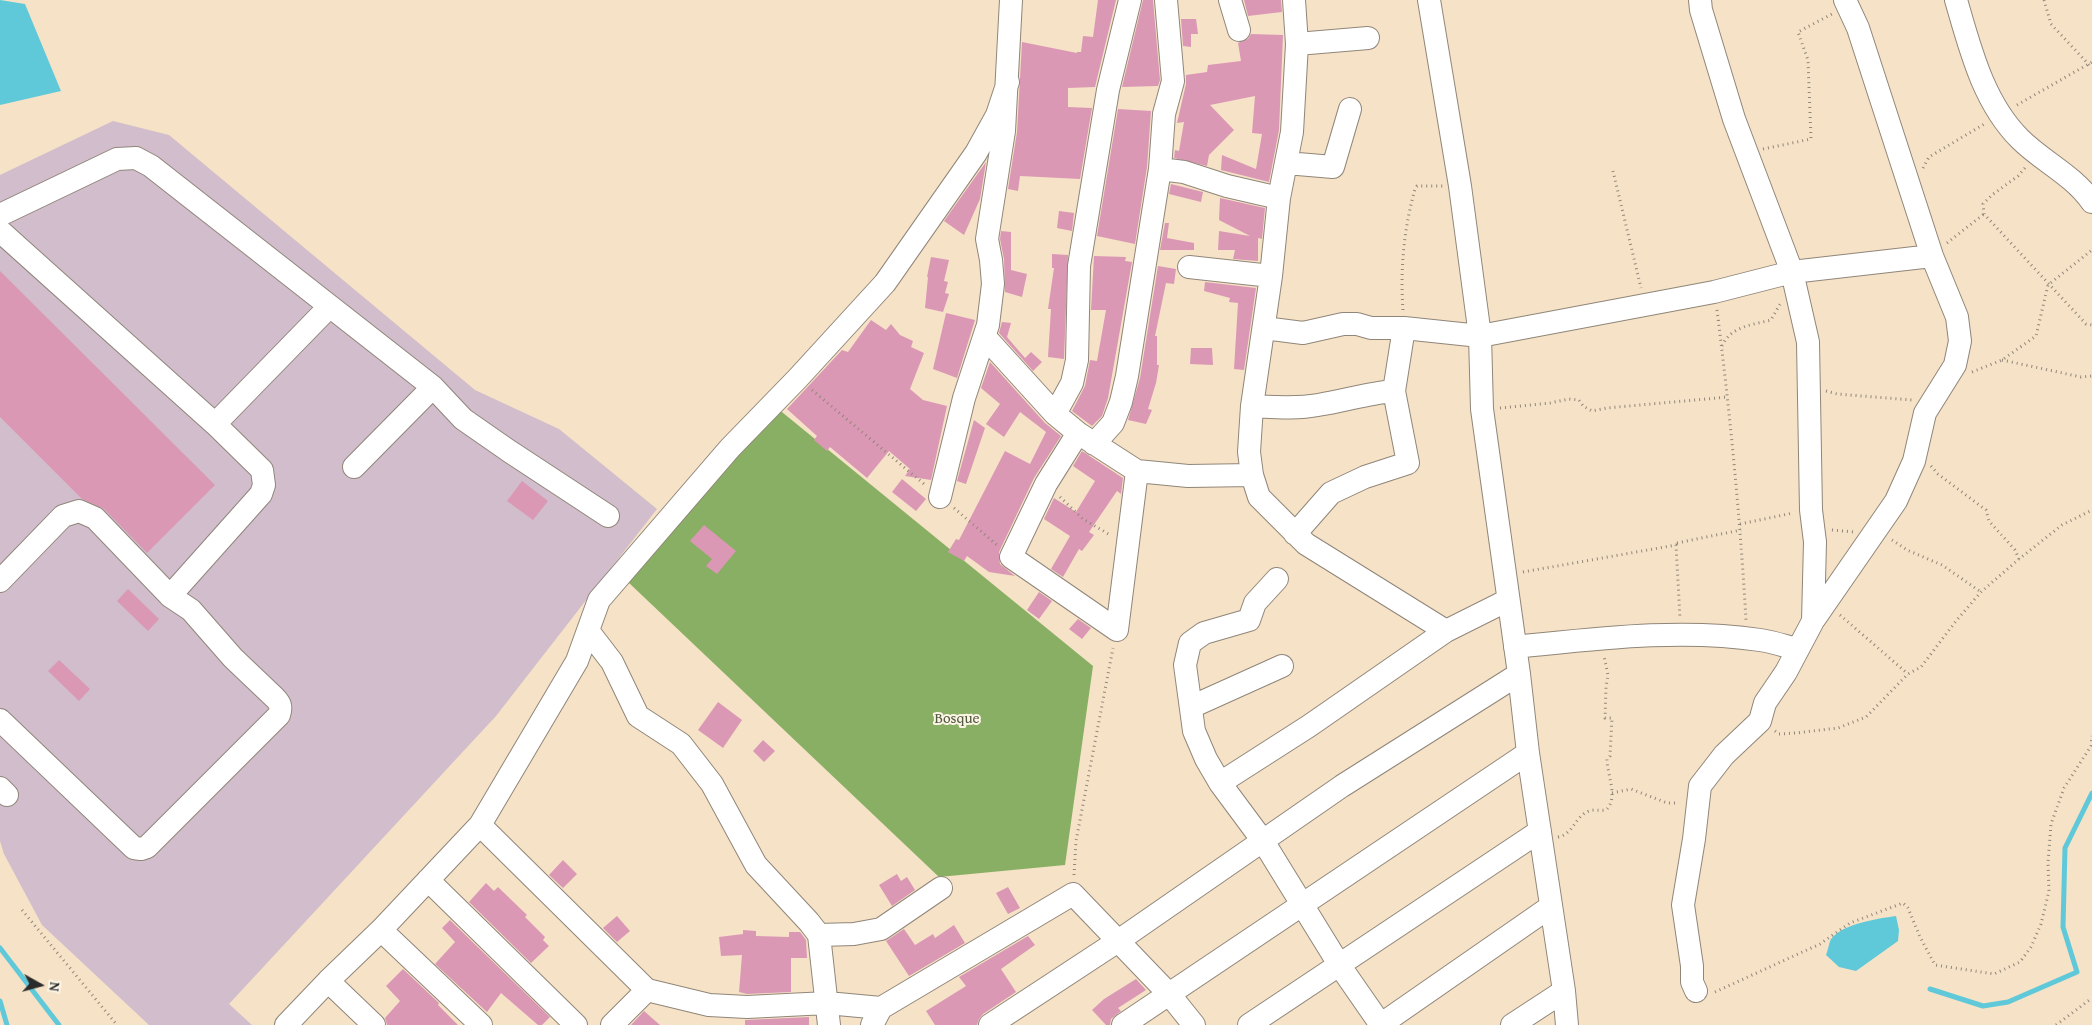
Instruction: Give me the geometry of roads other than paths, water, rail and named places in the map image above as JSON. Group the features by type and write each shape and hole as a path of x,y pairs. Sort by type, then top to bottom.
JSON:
{"street":[{"path":"940,497 964,398 985,337 993,284 987,239 1004,131 1011,0"},
{"path":"1055,414 1072,383 1077,360 1079,266 1108,90 1130,0"},
{"path":"1137,471 1117,630 1011,557 1046,484 1086,438 1113,423 1121,402 1127,376 1160,169 1164,114 1173,82 1166,0"},
{"path":"1230,0 1239,30"},
{"path":"1294,0 1297,44 1292,132 1279,198 1271,276 1252,406 1249,452 1252,475 1259,497 1295,534 1338,565 1384,591 1446,631"},
{"path":"1429,0 1460,186 1480,336 1482,409 1519,674 1528,754 1564,991 1567,1025"},
{"path":"1700,0 1706,28 1734,119 1793,276 1808,342 1812,520 1820,612"},
{"path":"1956,0 1977,70 1997,107 2019,138 2071,177 2092,202"},
{"path":"1696,991 1692,982 1692,966 1683,905 1694,839 1700,786 1724,754 1760,721 1765,703 1786,672 1797,649 1896,501 1914,461 1925,412 1955,365 1960,341 1957,317 1932,256 1858,28 1847,3"},
{"path":"1297,44 1368,38"},
{"path":"286,1025 480,825 577,661 600,600 730,448 798,378 884,283 976,153 997,115 1008,82"},
{"path":"1286,163 1333,167 1350,109"},
{"path":"0,215 117,159 136,158 151,166 433,387 463,419 608,516"},
{"path":"1160,169 1184,172 1227,186 1279,198"},
{"path":"0,231 215,424 262,470 264,485 261,494 170,596"},
{"path":"1264,328 1302,333 1342,324 1357,324 1371,328 1404,328 1480,336 1793,276 1932,256"},
{"path":"1189,267 1271,276"},
{"path":"215,424 329,307"},
{"path":"1295,534 1331,493 1365,477 1408,463 1394,391 1404,328"},
{"path":"985,337 1055,414 1086,438 1137,471 1161,475 1188,476 1252,475"},
{"path":"354,467 433,387"},
{"path":"1252,406 1293,408 1317,406 1371,392 1394,391"},
{"path":"0,580 63,516 79,511 95,518 170,596 191,610 233,658 274,697 280,704 281,709 279,714 147,847 140,849 134,848 0,720"},
{"path":"1277,579 1256,603 1249,620 1204,633 1190,644 1185,665 1194,732 1206,759 1220,783 1263,841 1303,903 1340,966 1380,1025 1550,907"},
{"path":"1220,783 1309,726 1446,631 1508,600"},
{"path":"589,632 612,662 638,716 681,744 712,784 756,865 820,935 828,1014"},
{"path":"1515,647 1603,638 1681,636 1762,640 1797,649"},
{"path":"1191,707 1282,666"},
{"path":"990,1025 1118,941 1342,786 1519,674"},
{"path":"1123,1025 1528,754"},
{"path":"480,825 647,990 709,1005 876,1016 1073,894 1169,994 1194,1025"},
{"path":"1249,1025 1541,835"},
{"path":"428,880 576,1025"},
{"path":"820,935 854,934 881,929 940,888"},
{"path":"380,930 481,1025"},
{"path":"328,981 374,1025"},
{"path":"612,1025 647,990"},
{"path":"1512,1025 1564,991"}],"water":[{"path":"0,0 25,4 61,91 0,105"},
{"path":"1896,916 1899,930 1898,941 1856,971 1839,967 1826,955 1831,939 1844,929 1852,925"}],"waterway":[{"path":"1930,989 1983,1006 2008,1002 2077,972 2063,927 2065,848 2092,793"},
{"path":"0,948 59,1025"},
{"path":"0,1001 7,1025"}],"park label":[{"name":"Bosque","path":"957,719"}]}
